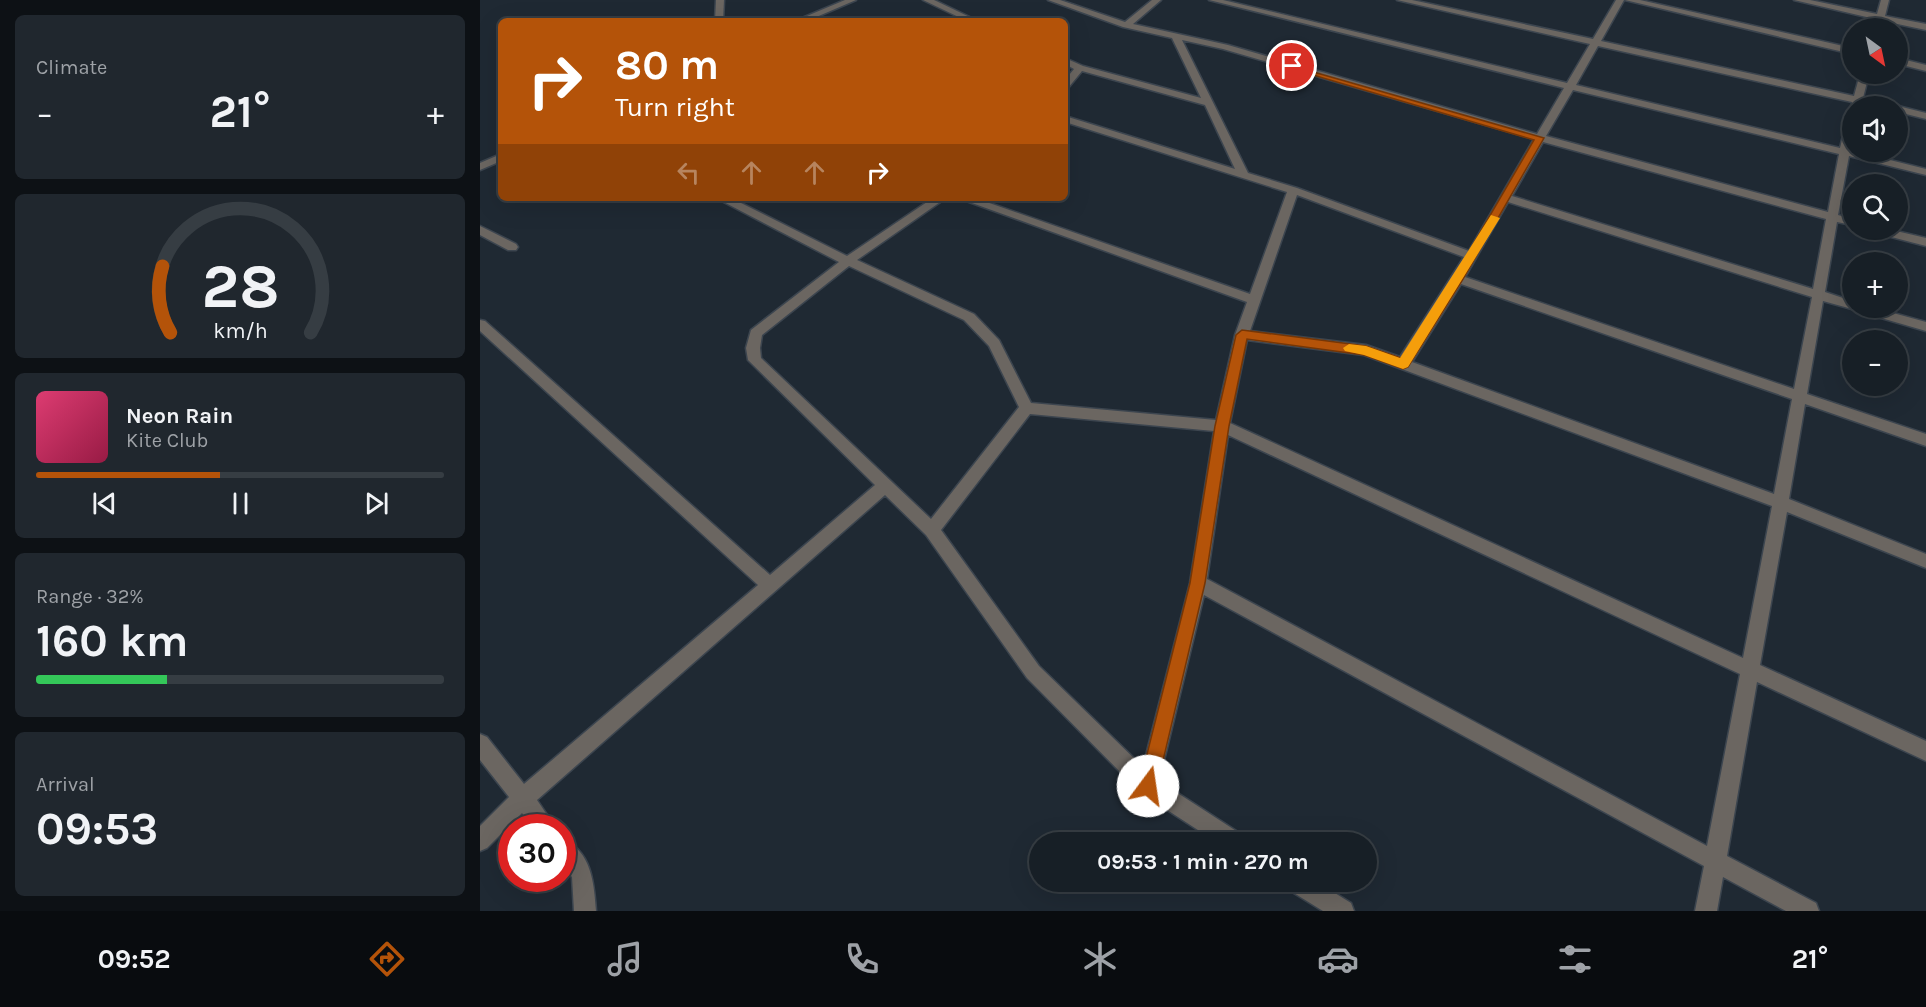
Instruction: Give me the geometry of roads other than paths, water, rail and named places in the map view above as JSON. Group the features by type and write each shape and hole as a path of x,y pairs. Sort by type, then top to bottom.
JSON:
{"street":[{"path":"718,18 720,0"},
{"path":"809,18 852,0"},
{"path":"927,0 967,18"},
{"path":"1052,0 1126,25 1225,47 1540,138 1842,219"},
{"path":"1126,25 1158,0"},
{"path":"1213,0 1842,150"},
{"path":"1401,0 1842,100"},
{"path":"1403,364 1472,256 1620,0"},
{"path":"1629,0 1842,49"},
{"path":"1798,0 1880,18 1885,0"},
{"path":"1908,23 1926,27"},
{"path":"1175,35 1243,173"},
{"path":"1068,62 1080,68 1208,103"},
{"path":"1908,64 1926,68"},
{"path":"1068,82 1080,68"},
{"path":"1908,112 1926,116"},
{"path":"1068,120 1243,173 1472,256"},
{"path":"480,167 498,158"},
{"path":"1707,911 1843,162"},
{"path":"1887,162 1926,172"},
{"path":"1148,786 1198,583 1222,426 1242,335 1293,190"},
{"path":"1506,198 1842,302"},
{"path":"728,201 848,261 969,317 994,343 1026,408"},
{"path":"936,201 848,261 756,333 753,348 755,360 932,530 1033,672 1148,786 1220,832"},
{"path":"972,201 1253,300"},
{"path":"480,230 512,247"},
{"path":"1908,237 1926,242"},
{"path":"1458,279 1926,440"},
{"path":"1896,318 1926,327"},
{"path":"480,324 770,585"},
{"path":"1242,335 1366,351 1781,503 1926,561"},
{"path":"1026,408 1222,426 1926,751"},
{"path":"932,530 1026,408"},
{"path":"480,841 522,799 885,486"},
{"path":"1198,583 1808,911"},
{"path":"480,744 534,814"},
{"path":"576,866 582,873 585,911"},
{"path":"1314,892 1343,911"}]}
